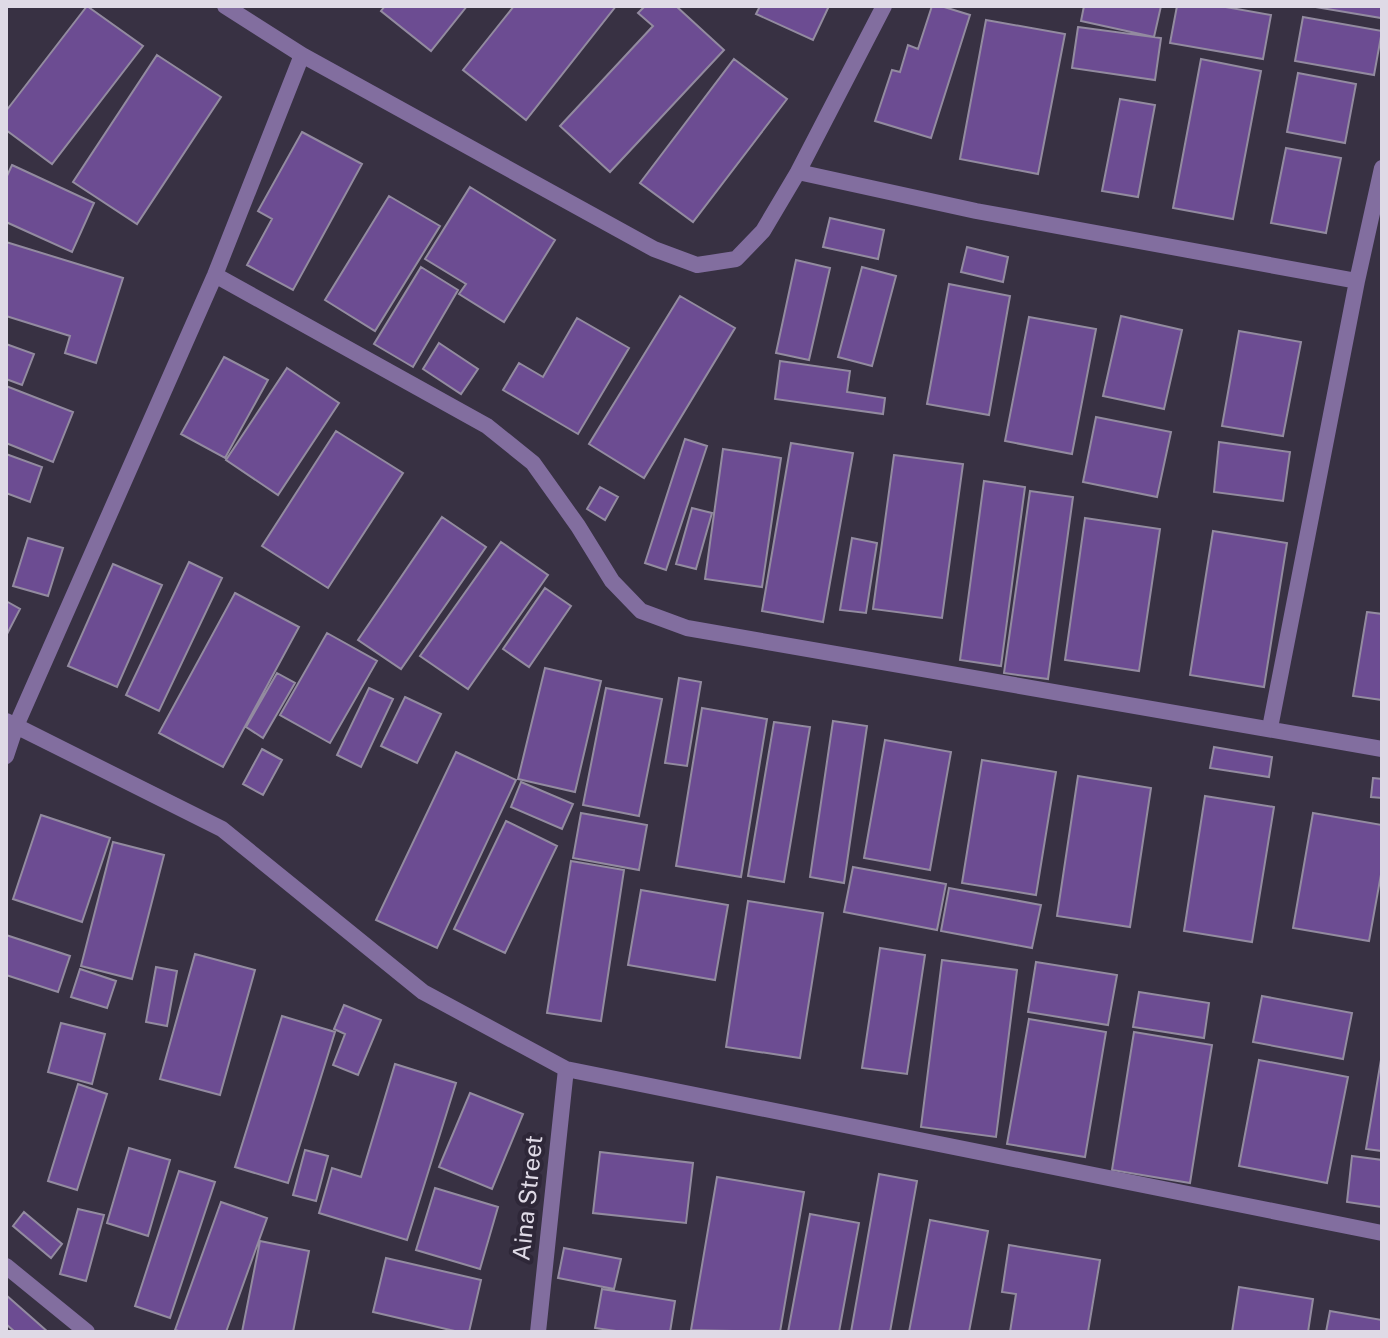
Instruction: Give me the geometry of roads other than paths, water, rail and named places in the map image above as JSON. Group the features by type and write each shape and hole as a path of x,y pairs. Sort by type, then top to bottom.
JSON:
{"street":[{"path":"225,6 302,55 654,249 697,265 736,259 763,231 798,172 884,6"},
{"path":"6,756 11,723 215,275 302,55"},
{"path":"1270,728 1382,168"},
{"path":"798,172 976,211 1357,281"},
{"path":"215,275 487,426 533,463 612,581 641,611 687,628 1382,749"},
{"path":"11,723 222,829 423,992 566,1069 1382,1233"},
{"name":"Aina Street","path":"538,1332 566,1069"},
{"path":"6,1266 87,1332"}]}
